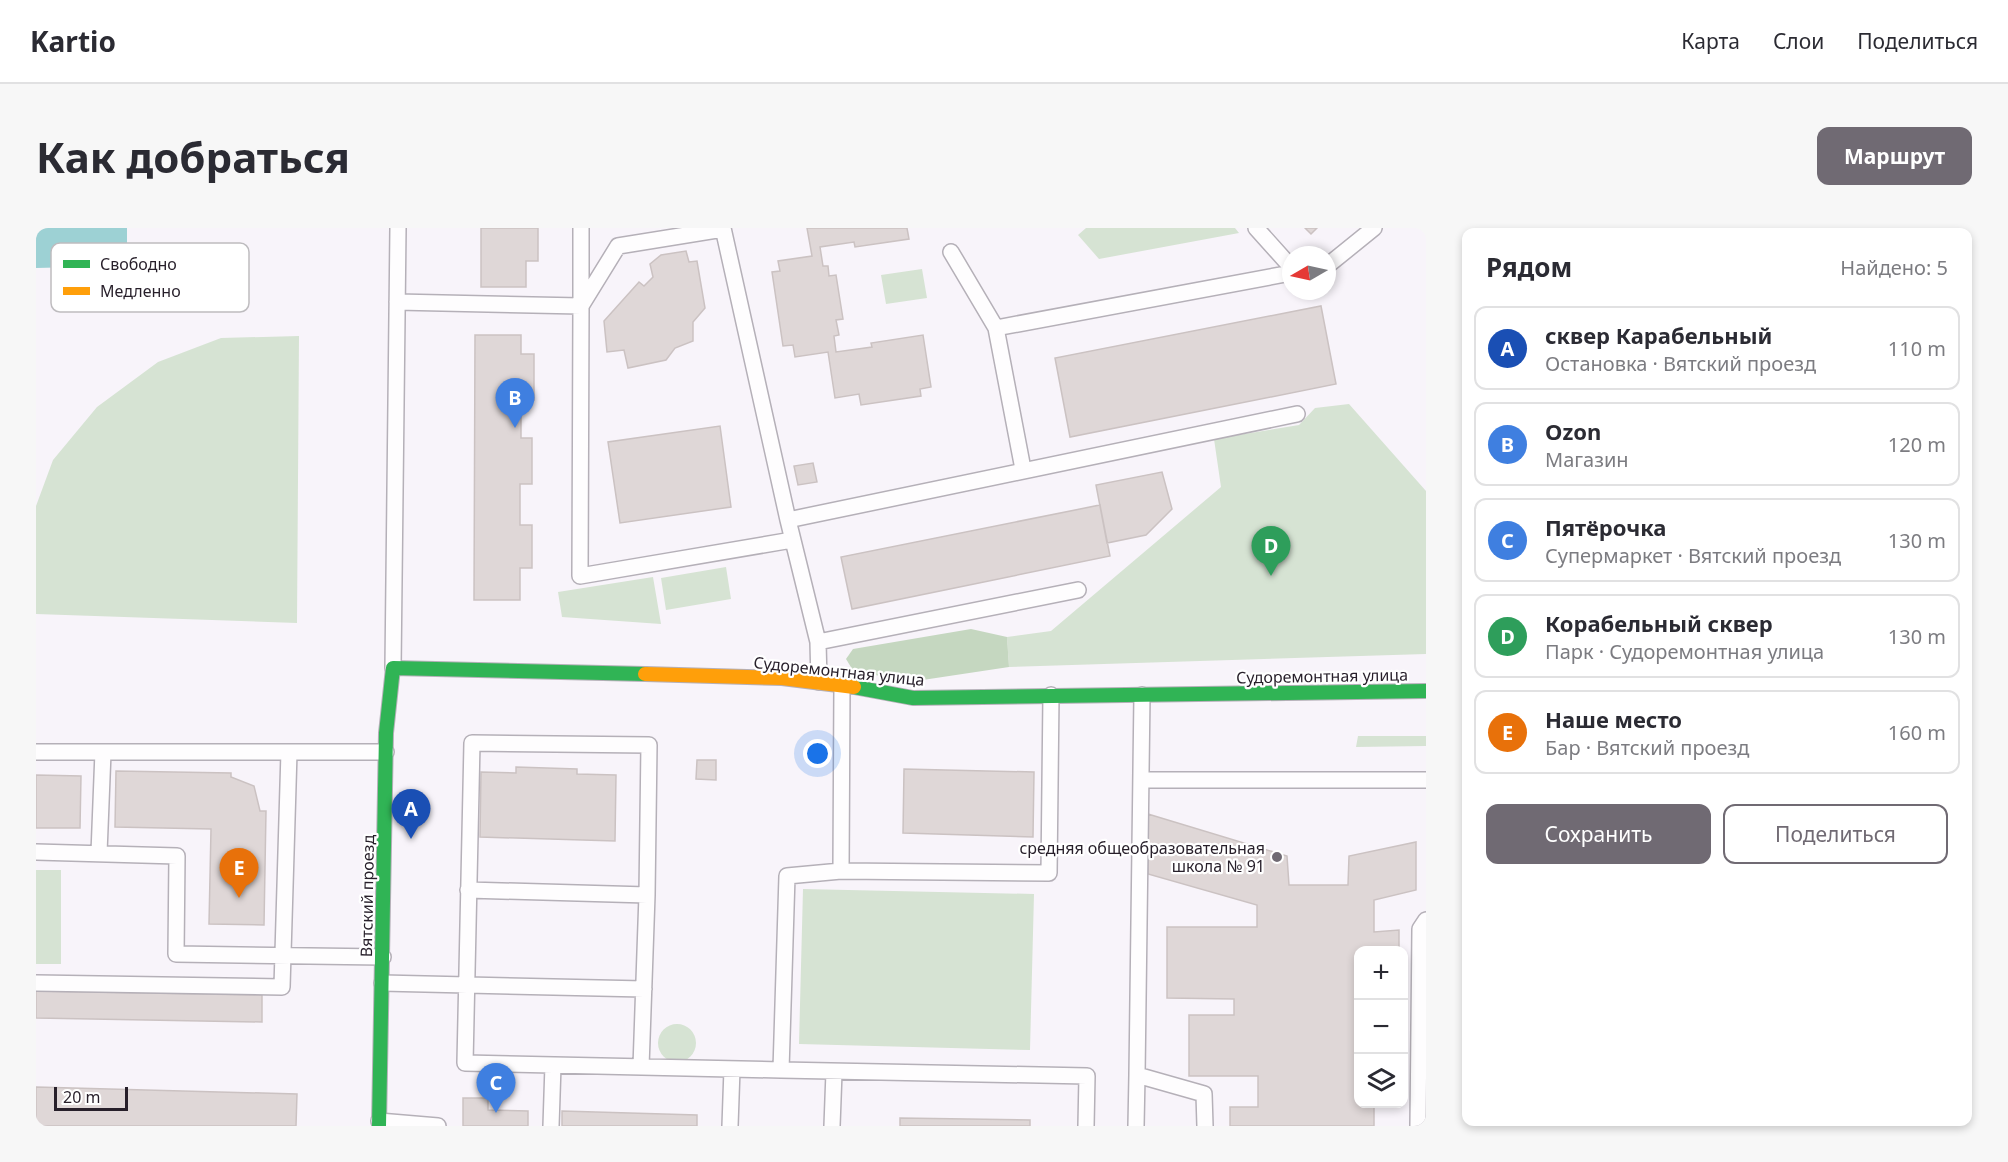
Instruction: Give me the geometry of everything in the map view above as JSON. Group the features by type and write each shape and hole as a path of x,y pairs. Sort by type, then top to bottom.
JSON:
{"street":[{"name":"Судоремонтная улица","path":"393,668 782,678 842,685 912,698 1426,691"},
{"name":"Вятский проезд","path":"379,1124 386,752 393,668"}],"lane":[{"path":"393,668 398,228"},
{"path":"581,228 580,576 792,540"},
{"path":"581,306 618,246 723,228 792,540 818,642 819,682"},
{"path":"1256,228 1282,257"},
{"path":"1336,259 1374,228"},
{"path":"951,252 996,328 1023,469"},
{"path":"996,328 1282,275"},
{"path":"397,302 581,306"},
{"path":"788,520 1023,469 1297,414"},
{"path":"818,642 1078,590"},
{"path":"841,871 842,685"},
{"path":"781,1070 787,876 841,871 1049,873 1051,695"},
{"path":"1136,1126 1142,695"},
{"path":"641,1067 649,745 472,743 465,1063 834,1072 1087,1076 1086,1126"},
{"path":"36,752 386,752"},
{"path":"99,853 103,752"},
{"path":"36,983 282,987 285,956 290,752"},
{"path":"1142,780 1426,780"},
{"path":"36,852 177,856 176,954 383,957"},
{"path":"468,890 647,895"},
{"path":"1418,1126 1420,929 1426,920"},
{"path":"382,983 644,988"},
{"path":"551,1126 553,1065"},
{"path":"729,1126 732,1069"},
{"path":"832,1126 834,1072"},
{"path":"1137,1075 1204,1094 1205,1126"},
{"path":"379,1124 438,1126"}],"green space":[{"path":"1086,228 1235,228 1239,233 1099,259 1078,235"},
{"path":"922,269 927,298 886,304 881,275"},
{"path":"299,336 297,623 36,614 36,506 53,460 97,407 158,362 221,338"},
{"path":"1349,404 1426,491 1426,654 1009,667 1007,637 1051,631 1221,487 1214,439 1299,425 1315,408"},
{"path":"726,567 731,599 666,610 661,578"},
{"path":"653,577 661,624 562,617 558,592"},
{"path":"971,629 1007,637 1009,667 916,681 854,672 846,659 853,649"},
{"path":"1358,736 1426,736 1426,746 1356,747"},
{"path":"36,870 61,870 61,964 36,964"},
{"path":"803,889 1034,894 1030,1050 799,1044"},
{"path":"677,1024 690,1030 696,1043 690,1056 677,1062 664,1056 658,1043 664,1030"}],"water":[{"path":"36,228 127,228 127,243 51,243 51,268 36,268"}],"building":[{"path":"481,228 538,228 538,261 526,261 526,287 481,287"},
{"path":"807,228 907,228 909,239 855,247 854,242 820,247 823,266 828,266 829,276 836,275 843,319 836,320 839,335 834,336 836,352 872,347 871,343 923,335 931,387 920,389 921,396 861,405 859,394 835,398 828,352 795,357 793,345 783,346 772,272 780,271 778,261 812,256"},
{"path":"1305,228 1317,228 1311,234"},
{"path":"686,251 689,262 697,261 705,308 693,322 693,341 675,348 666,360 628,368 624,350 607,352 604,321 639,282 644,286 653,277 650,264 661,255"},
{"path":"1321,306 1336,384 1070,437 1055,358"},
{"path":"475,335 521,335 521,354 534,354 534,400 521,400 521,438 532,438 532,484 520,484 520,525 532,525 532,568 520,568 520,600 474,600"},
{"path":"720,426 731,507 620,523 608,442"},
{"path":"813,463 817,482 798,485 794,466"},
{"path":"1162,472 1172,509 1146,535 1107,543 1096,485"},
{"path":"1100,505 1110,556 852,609 841,557"},
{"path":"697,760 716,760 716,780 696,779"},
{"path":"516,767 577,769 577,774 616,775 615,841 480,837 481,772 516,773"},
{"path":"904,769 1034,772 1033,837 903,833"},
{"path":"116,771 231,773 231,777 254,786 260,811 266,811 264,925 209,924 211,829 115,827"},
{"path":"36,775 81,776 80,828 36,828"},
{"path":"1148,814 1287,856 1289,885 1348,885 1349,856 1416,842 1416,890 1374,900 1374,932 1399,930 1399,946 1354,946 1354,1108 1374,1108 1374,1126 1230,1126 1230,1107 1258,1107 1258,1076 1189,1076 1189,1015 1234,1015 1234,999 1167,998 1167,927 1257,927 1257,905 1148,874"},
{"path":"36,991 262,995 262,1022 36,1018"},
{"path":"36,1087 297,1094 296,1126 36,1126"},
{"path":"463,1098 488,1098 488,1110 528,1111 528,1126 463,1126"},
{"path":"562,1111 697,1115 697,1126 562,1126"},
{"path":"900,1118 1030,1120 1030,1126 900,1126"}],"traffic: fast":[{"path":"379,1126 386,733 393,668 645,674"},
{"path":"854,687 913,698 1426,691"}],"traffic: slow":[{"path":"645,674 782,678 854,687"}],"place":[{"name":"Ozon","path":"515,428"},
{"name":"Корабельный сквер","path":"1271,576"},
{"name":"сквер Карабельный","path":"411,839"},
{"name":"средняя общеобразовательная школа № 91","path":"1277,857"},
{"name":"Наше место","path":"239,898"},
{"name":"Пятёрочка","path":"496,1113"}]}
